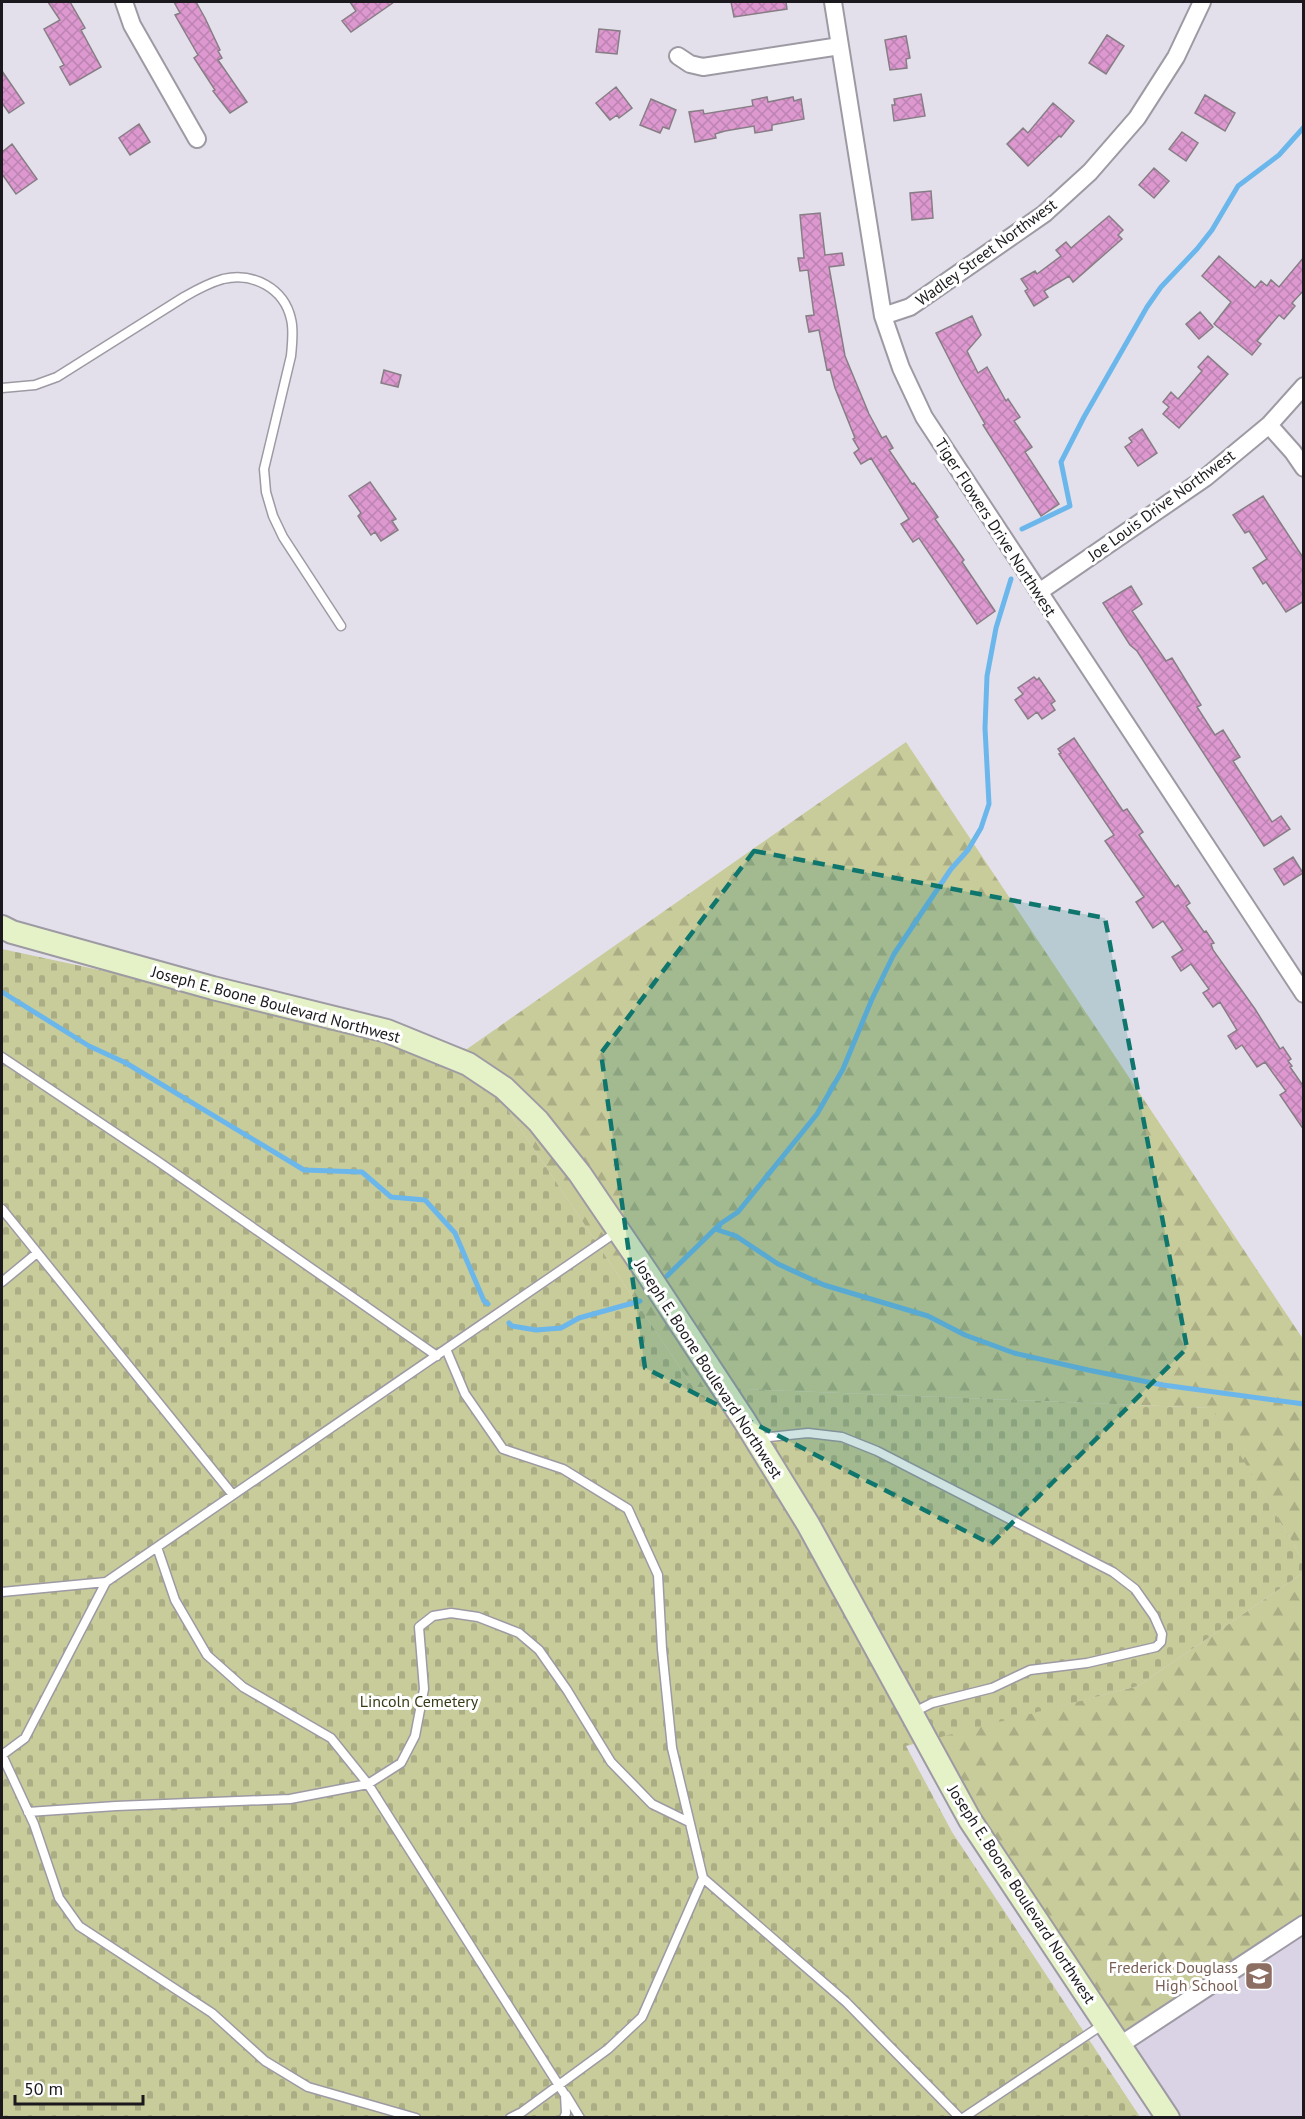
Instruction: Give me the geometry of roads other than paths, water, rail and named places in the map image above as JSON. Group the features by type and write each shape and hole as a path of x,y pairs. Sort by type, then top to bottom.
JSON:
{"main road":[{"name":"Joseph E. Boone Boulevard Northwest","path":"2,927 12,932 202,984 387,1031 468,1064 504,1088 538,1121 580,1174 619,1231 755,1439 807,1524 970,1820 1168,2118"}],"street":[{"path":"124,2 132,25 197,139"},
{"name":"Tiger Flowers Drive Northwest","path":"833,2 884,316 901,368 924,417 1304,994"},
{"name":"Wadley Street Northwest","path":"884,316 910,307 1044,214 1090,172 1137,118 1176,57 1202,2"},
{"path":"678,56 690,64 703,67 840,46"},
{"name":"Joe Louis Drive Northwest","path":"1038,592 1205,478 1269,425 1304,386"},
{"path":"1269,425 1304,468"},
{"path":"1120,2045 1304,1924"}],"lane":[{"path":"2,388 35,385 57,377 206,285 224,279 242,277 261,281 274,290 286,304 293,338 291,356 264,469 266,492 273,516 283,537 341,626"},
{"path":"2,1057 156,1160 437,1356"},
{"path":"2,1209 233,1495"},
{"path":"416,2118 308,2087 265,2061 212,2013 79,1926 59,1898 28,1812 2,1755 26,1738 106,1582 619,1231"},
{"path":"2,1282 37,1253"},
{"path":"446,1349 465,1394 503,1449 563,1469 628,1509 658,1575 662,1649 672,1748 703,1878 846,2002 961,2118 1105,2023"},
{"path":"755,1439 808,1433 842,1437 877,1451 1113,1572 1135,1589 1154,1616 1162,1634 1161,1642 1156,1647 1087,1663 1030,1670 992,1688 932,1703 911,1713"},
{"path":"157,1547 175,1600 207,1655 243,1687 331,1738 368,1784 580,2118"},
{"path":"2,1592 106,1582"},
{"path":"28,1812 290,1799 368,1784 401,1763 415,1736 424,1689 419,1627 433,1616 451,1613 478,1617 519,1633 539,1650 567,1690 611,1762 652,1804 689,1822"},
{"path":"510,2118 522,2112 608,2049 642,2017 703,1878"},
{"path":"564,2118 565,2095"}],"waterway":[{"path":"1022,529 1070,506 1061,462 1147,307 1161,287 1212,230 1238,186 1279,155 1304,127"},
{"path":"667,1276 720,1224 738,1212 817,1114 843,1069 872,999 894,954 951,869 968,850 981,828 989,804 985,728 987,676 996,628 1011,579"},
{"path":"2,992 89,1046 126,1063 304,1170 362,1172 391,1197 425,1200 455,1233 484,1301 488,1304"},
{"path":"720,1224 718,1230 736,1236 778,1264 824,1285 928,1316 965,1335 1014,1353 1163,1385 1304,1404"},
{"path":"509,1323 512,1326 536,1330 561,1328 579,1318 640,1301"}],"place":[{"name":"Frederick Douglass High School","path":"1259,1976"}],"park label":[{"name":"Lincoln Cemetery","path":"419,1701"}]}
